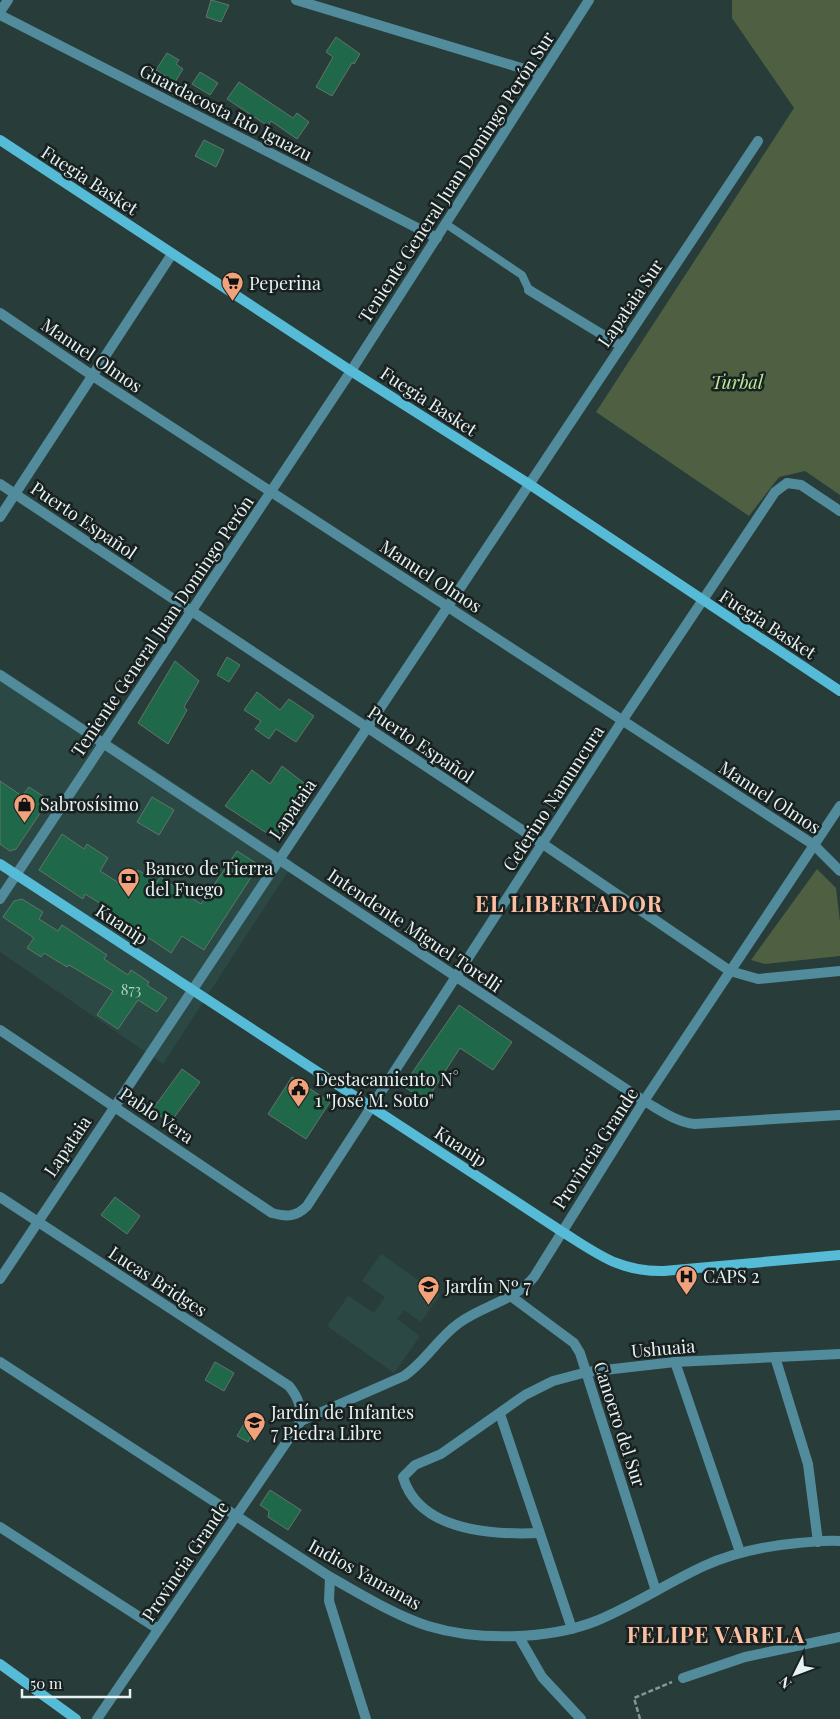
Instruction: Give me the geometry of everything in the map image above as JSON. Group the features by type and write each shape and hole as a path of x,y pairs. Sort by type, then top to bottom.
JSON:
{"main road":[{"name":"Fuegia Basket","path":"0,140 351,371 529,484 840,691"},
{"name":"Kuanip","path":"0,864 561,1231 612,1262 640,1270 664,1271 840,1255"},
{"path":"0,1664 76,1719"}],"street":[{"path":"0,14 8,0"},
{"path":"296,0 541,74"},
{"name":"Teniente General Juan Domingo Perón Sur","path":"351,371 589,0"},
{"name":"Guardacosta Rio Iguazu","path":"0,14 437,238"},
{"name":"Lapataia Sur","path":"529,484 758,141"},
{"path":"0,517 172,254"},
{"path":"529,290 621,346"},
{"name":"Manuel Olmos","path":"0,313 93,376 814,845 840,871"},
{"name":"Teniente General Juan Domingo Perón","path":"0,900 351,371"},
{"name":"Ceferino Namuncura","path":"298,1214 307,1206 457,978 622,721 704,601 775,492 787,483 801,485 840,511"},
{"name":"Puerto Español","path":"0,484 543,844 730,971 758,979 840,971"},
{"name":"Lapataia","path":"0,1279 278,858 529,484"},
{"name":"Intendente Miguel Torelli","path":"0,675 644,1101 685,1123 840,1115"},
{"name":"Provincia Grande","path":"97,1719 301,1421 404,1376 414,1369 432,1347 458,1323 476,1312 512,1297 526,1287 644,1101 840,806"},
{"name":"Pablo Vera","path":"0,1030 272,1213 285,1216 298,1214"},
{"name":"Lucas Bridges","path":"0,1197 289,1386 296,1394 301,1407 301,1421"},
{"name":"Canoero del Sur","path":"512,1297 574,1343 587,1372 656,1591"},
{"name":"Ushuaia","path":"539,1533 482,1533 459,1526 432,1514 419,1504 407,1490 403,1477 415,1465 441,1454 525,1395 553,1381 587,1372 676,1362 840,1354"},
{"path":"775,1356 808,1464 818,1542"},
{"name":"Indios Yamanas","path":"0,1362 330,1577 385,1607 428,1626 458,1633 519,1637 572,1629 611,1614 704,1566 740,1552 765,1546 840,1541"},
{"path":"676,1362 740,1552"},
{"path":"500,1414 572,1629"},
{"path":"0,1527 158,1630"},
{"path":"330,1577 329,1601 366,1719"},
{"path":"519,1637 542,1677 581,1719"},
{"path":"683,1678 745,1657 840,1637"}],"lane":[{"path":"446,224 522,275 529,290"}],"path":[{"path":"640,1719 634,1698 683,1678"}],"shaded area":[{"path":"0,668 294,862 163,1064 0,952"},
{"path":"381,1254 440,1295 421,1322 404,1310 397,1319 420,1336 394,1373 327,1326 348,1296 374,1313 385,1297 362,1281"}],"green space":[{"name":"Turbal","path":"732,0 840,0 840,495 805,471 779,477 749,516 596,412 794,108 732,18"},
{"path":"817,869 836,888 840,922 840,956 765,964 751,960"}],"building":[{"path":"211,0 229,5 221,22 206,17"},
{"path":"336,37 360,54 354,64 352,63 332,96 316,87 333,57 326,52"},
{"path":"167,53 179,60 176,64 183,69 175,82 156,70"},
{"path":"200,72 218,83 210,95 192,84"},
{"path":"239,82 293,118 297,113 309,122 297,139 271,121 268,126 227,99"},
{"path":"204,140 224,150 216,167 195,156"},
{"path":"227,657 240,665 229,682 217,675"},
{"path":"175,661 199,681 184,707 187,710 168,744 138,723"},
{"path":"257,692 280,710 289,699 314,716 296,742 276,729 269,739 255,729 261,721 244,710"},
{"path":"282,766 309,787 300,803 297,801 276,839 225,806 252,770 270,784"},
{"path":"0,781 22,796 29,787 49,800 16,849 10,851 0,844"},
{"path":"152,797 174,810 159,835 137,822"},
{"path":"62,834 84,849 87,844 108,858 100,871 127,888 138,870 157,882 160,877 201,904 237,851 259,865 204,950 182,936 171,953 149,938 147,941 103,912 106,907 85,894 83,899 39,870"},
{"path":"22,899 43,912 39,919 58,931 62,925 107,955 104,959 128,975 131,970 149,982 147,985 167,998 157,1012 138,1000 118,1029 97,1015 113,991 69,965 67,967 44,953 41,957 27,948 34,938 3,917 14,901"},
{"path":"459,1005 512,1042 493,1070 460,1048 426,1101 403,1086"},
{"path":"182,1069 200,1082 170,1123 152,1110"},
{"name":"Destacamiento N° 1 \"José M. Soto\"","path":"292,1077 330,1102 306,1139 268,1114"},
{"path":"115,1197 140,1216 127,1234 101,1215"},
{"path":"215,1362 234,1373 224,1391 205,1380"},
{"path":"244,1424 255,1430 248,1442 237,1436"},
{"path":"270,1490 301,1510 288,1530 268,1517 269,1511 260,1505"}],"place":[{"name":"Peperina","path":"233,302"},
{"name":"Sabrosísimo","path":"24,823"},
{"name":"Banco de Tierra del Fuego","path":"129,897"},
{"name":"Destacamiento N° 1 \"José M. Soto\"","path":"299,1108"},
{"name":"CAPS 2","path":"687,1295"},
{"name":"Jardín Nº 7","path":"429,1305"},
{"name":"Jardín de Infantes 7 Piedra Libre","path":"255,1441"}],"district":[{"name":"EL LIBERTADOR","path":"569,903"},
{"name":"FELIPE VARELA","path":"716,1634"}]}
